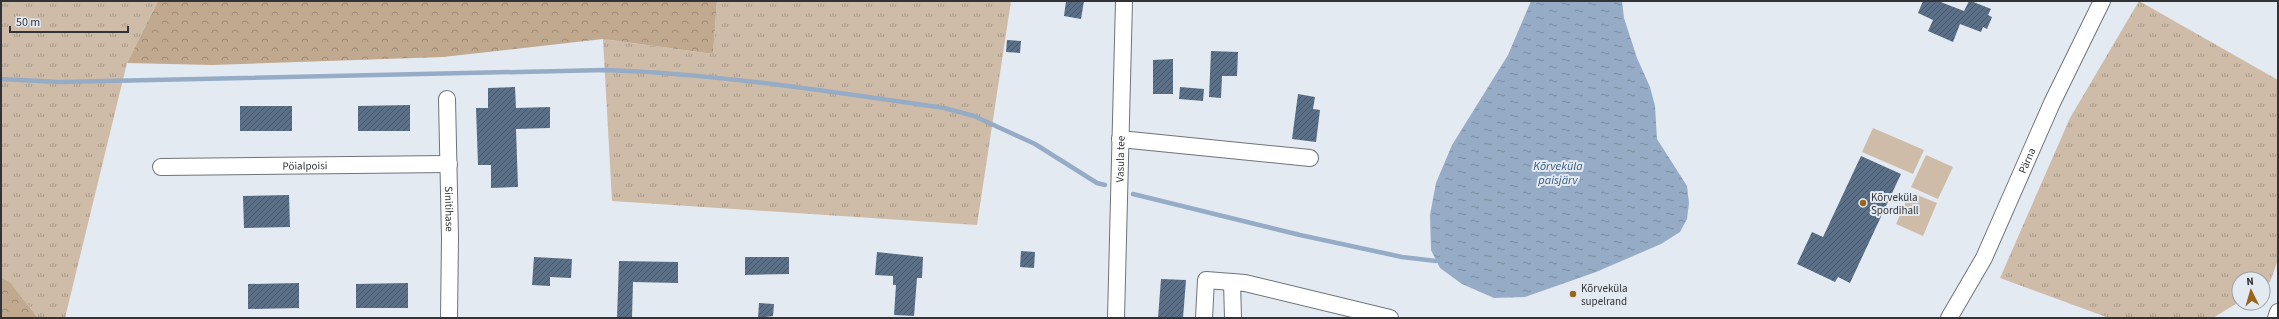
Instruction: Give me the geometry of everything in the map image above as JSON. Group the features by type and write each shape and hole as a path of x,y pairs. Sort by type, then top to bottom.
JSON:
{"street":[{"name":"Vasula tee","path":"1116,318 1124,1"},
{"name":"Pärna","path":"1949,318 1984,258 2052,103 2102,1"},
{"name":"Sinitihase","path":"447,99 449,164 449,318"},
{"path":"1120,139 1310,158"},
{"name":"Pöialpoisi","path":"162,167 449,164"},
{"path":"1204,318 1206,280 1246,283 1390,318"},
{"path":"1232,282 1233,318"},
{"path":"2276,318 2278,312"}],"green space":[{"path":"1,1 158,1 127,63 65,318 38,318 10,282 1,277"},
{"path":"158,1 717,1 713,54 603,39 443,57 212,65 127,63"},
{"path":"717,1 1011,1 977,225 612,201 603,39 713,54"},
{"path":"2139,1 2278,80 2278,260 2271,279 2271,271 2231,271 2231,307 2213,318 2109,318 2000,278 2070,118"},
{"path":"1873,128 1924,150 1913,174 1862,152"},
{"path":"1926,155 1953,167 1938,199 1911,187"},
{"path":"1910,192 1937,203 1923,236 1896,224"},
{"path":"1,277 10,282 38,318 1,318"}],"water":[{"name":"Kõrveküla paisjärv","path":"1531,1 1622,1 1624,18 1637,58 1650,87 1655,106 1657,139 1687,186 1689,203 1687,219 1680,232 1661,244 1596,272 1525,297 1494,298 1462,284 1440,268 1431,250 1430,215 1436,183 1452,145 1508,55"}],"building":[{"path":"1066,1 1084,1 1081,19 1064,16"},
{"path":"1923,1 1938,1 1964,11 1969,1 1971,1 1991,9 1988,15 1992,17 1987,29 1983,27 1981,32 1960,24 1953,42 1928,31 1933,20 1918,13"},
{"path":"1007,40 1021,41 1020,53 1006,52"},
{"path":"1211,51 1238,52 1237,76 1222,76 1221,98 1209,97"},
{"path":"1173,59 1173,94 1153,94 1153,60"},
{"path":"515,87 516,108 550,107 550,128 516,129 518,187 491,188 491,165 478,165 476,108 488,108 488,88"},
{"path":"1180,87 1204,89 1203,101 1179,99"},
{"path":"1298,94 1315,97 1313,109 1320,110 1316,142 1292,139"},
{"path":"410,105 410,131 358,131 358,106"},
{"path":"240,106 292,106 292,131 240,131"},
{"name":"Kõrveküla Spordihall","path":"1861,156 1901,174 1850,283 1838,277 1835,282 1797,264 1812,232 1823,237"},
{"path":"289,195 290,227 244,228 243,196"},
{"path":"1021,251 1035,252 1034,268 1020,267"},
{"path":"877,252 923,257 922,278 917,278 914,316 894,315 896,285 893,285 893,276 875,275"},
{"path":"534,257 572,259 571,278 550,277 550,286 532,285"},
{"path":"745,257 789,257 789,274 745,275"},
{"path":"619,261 678,262 678,283 633,282 632,318 617,318"},
{"path":"1161,279 1186,280 1183,318 1158,318"},
{"path":"299,283 299,308 248,309 248,284"},
{"path":"408,283 408,308 356,308 356,284"},
{"path":"759,303 774,304 773,316 758,318"}],"waterway":[{"path":"1,79 60,82 606,70 691,75 776,84 944,108 974,116 1035,144 1097,183 1105,185"},
{"path":"1133,194 1300,235 1402,257 1436,261"}],"place":[{"name":"Kõrveküla Spordihall","path":"1863,203"},
{"name":"Kõrveküla supelrand","path":"1573,294"}]}
